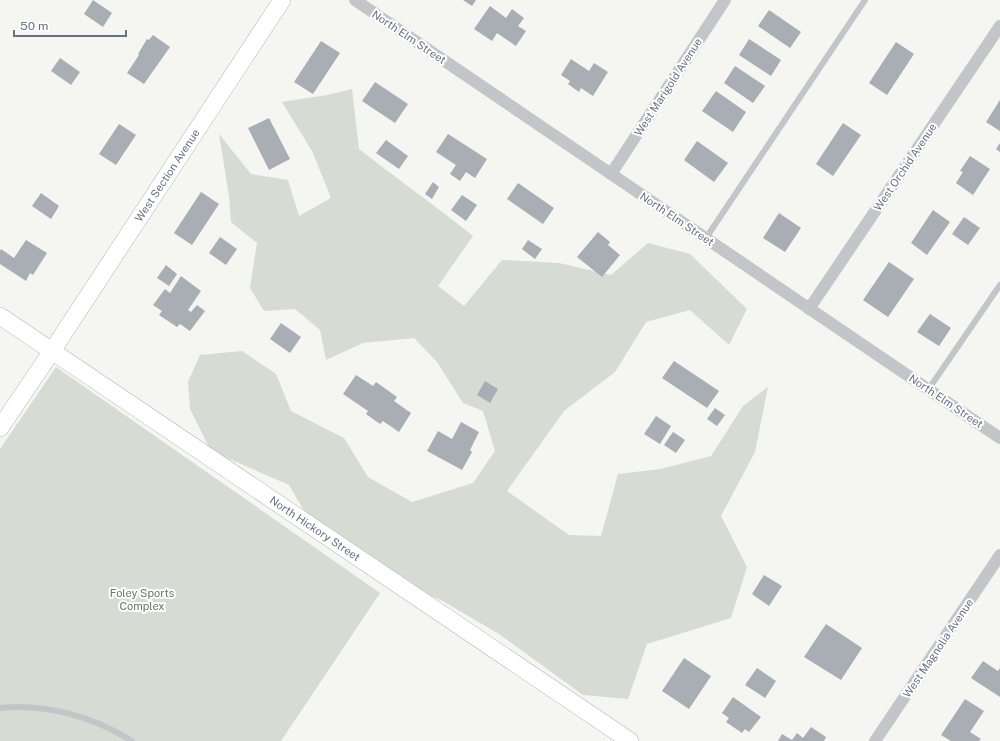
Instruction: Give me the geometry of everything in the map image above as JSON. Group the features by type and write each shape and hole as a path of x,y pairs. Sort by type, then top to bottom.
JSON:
{"street":[{"name":"West Section Avenue","path":"0,428 282,0"},
{"name":"North Elm Street","path":"355,0 1000,438"},
{"name":"West Marigold Avenue","path":"611,174 725,0"},
{"name":"West Orchid Avenue","path":"809,309 1000,26"},
{"name":"North Hickory Street","path":"0,316 630,741"},
{"name":"West Magnolia Avenue","path":"875,741 1000,555"}],"lane":[{"path":"706,238 865,0"},
{"path":"928,390 1000,285"},
{"path":"0,708 10,707 36,709 83,718 106,727 132,741"}],"green space":[{"path":"352,89 359,149 473,236 438,286 464,306 502,260 559,263 611,275 648,243 690,254 747,309 729,345 690,310 646,322 615,372 564,411 507,491 569,535 601,536 618,474 660,469 711,456 743,406 768,387 755,452 721,516 747,567 731,618 647,644 628,699 583,695 499,634 441,600 366,572 307,516 289,485 211,451 190,409 188,382 200,355 242,351 276,374 291,411 344,438 368,477 412,502 473,483 495,451 483,411 463,403 437,362 414,338 363,343 326,360 320,330 295,309 264,311 250,288 257,243 231,222 229,196 219,134 251,174 288,180 299,216 331,198 312,151 282,102 327,95"},
{"name":"Foley Sports Complex","path":"56,367 380,593 281,741 0,741 0,449"}],"building":[{"path":"93,0 112,13 103,27 84,14"},
{"path":"463,0 476,0 472,6"},
{"path":"490,6 506,18 512,9 524,18 518,26 526,31 516,46 497,33 492,41 474,29"},
{"path":"769,10 801,32 790,48 758,26"},
{"path":"153,35 170,47 144,84 127,73 139,55 138,54 147,39 149,40"},
{"path":"749,39 781,60 771,76 739,55"},
{"path":"321,41 340,53 313,94 294,82"},
{"path":"896,42 914,54 887,95 869,83"},
{"path":"60,58 80,72 71,85 51,71"},
{"path":"571,59 589,71 594,63 608,72 593,96 581,88 579,92 568,84 570,81 561,75"},
{"path":"735,66 765,86 753,103 724,83"},
{"path":"375,82 408,104 395,123 362,101"},
{"path":"716,91 746,112 733,132 702,111"},
{"path":"1000,100 1000,131 986,122"},
{"path":"269,118 290,159 269,170 248,128"},
{"path":"843,123 861,135 833,176 816,164"},
{"path":"119,124 136,135 116,165 99,154"},
{"path":"448,134 487,159 475,178 466,172 460,181 450,174 456,165 436,152"},
{"path":"386,140 408,156 399,169 376,153"},
{"path":"697,141 728,163 714,182 684,160"},
{"path":"1000,143 1000,152 996,149"},
{"path":"970,156 990,169 973,195 956,183 963,172 960,171"},
{"path":"433,182 439,187 432,199 425,194"},
{"path":"518,183 554,208 543,224 507,199"},
{"path":"201,192 219,204 192,245 174,233"},
{"path":"41,193 59,206 51,219 32,206"},
{"path":"462,195 477,205 466,221 451,210"},
{"path":"933,210 950,222 927,255 911,243"},
{"path":"779,213 801,228 785,252 763,238"},
{"path":"964,217 980,228 968,245 952,234"},
{"path":"598,232 610,242 608,245 620,255 602,277 577,257"},
{"path":"220,237 237,249 226,265 209,253"},
{"path":"26,240 47,253 33,275 30,273 26,281 0,264 0,251 1,249 14,258"},
{"path":"528,240 542,249 535,259 522,249"},
{"path":"889,262 914,279 888,317 863,300"},
{"path":"166,265 177,274 169,286 157,278"},
{"path":"181,276 201,291 188,310 191,312 197,305 205,311 190,331 180,324 177,327 159,315 162,311 153,305 165,289 170,293"},
{"path":"930,314 951,328 939,346 917,332"},
{"path":"281,323 301,337 290,353 270,339"},
{"path":"674,361 719,391 707,408 662,378"},
{"path":"356,375 373,386 376,382 397,397 394,401 411,413 399,432 383,421 380,424 366,414 368,411 343,394"},
{"path":"485,381 498,389 490,403 477,395"},
{"path":"715,408 725,415 717,426 707,419"},
{"path":"656,416 671,426 660,444 644,434"},
{"path":"461,422 479,432 470,450 472,452 462,470 427,451 438,431 452,439"},
{"path":"673,432 685,440 676,453 664,445"},
{"path":"764,575 782,586 769,606 752,594"},
{"path":"826,624 862,648 841,680 804,657"},
{"path":"684,658 711,676 689,709 662,691"},
{"path":"983,661 998,671 1000,668 1000,697 971,678"},
{"path":"757,668 776,681 765,698 745,685"},
{"path":"733,697 761,717 749,732 745,729 742,733 726,722 729,718 722,713"},
{"path":"965,699 984,711 970,732 981,739 979,741 951,741 941,735"},
{"path":"811,727 826,737 824,741 778,741 782,734 792,740 797,733 803,738"}]}
